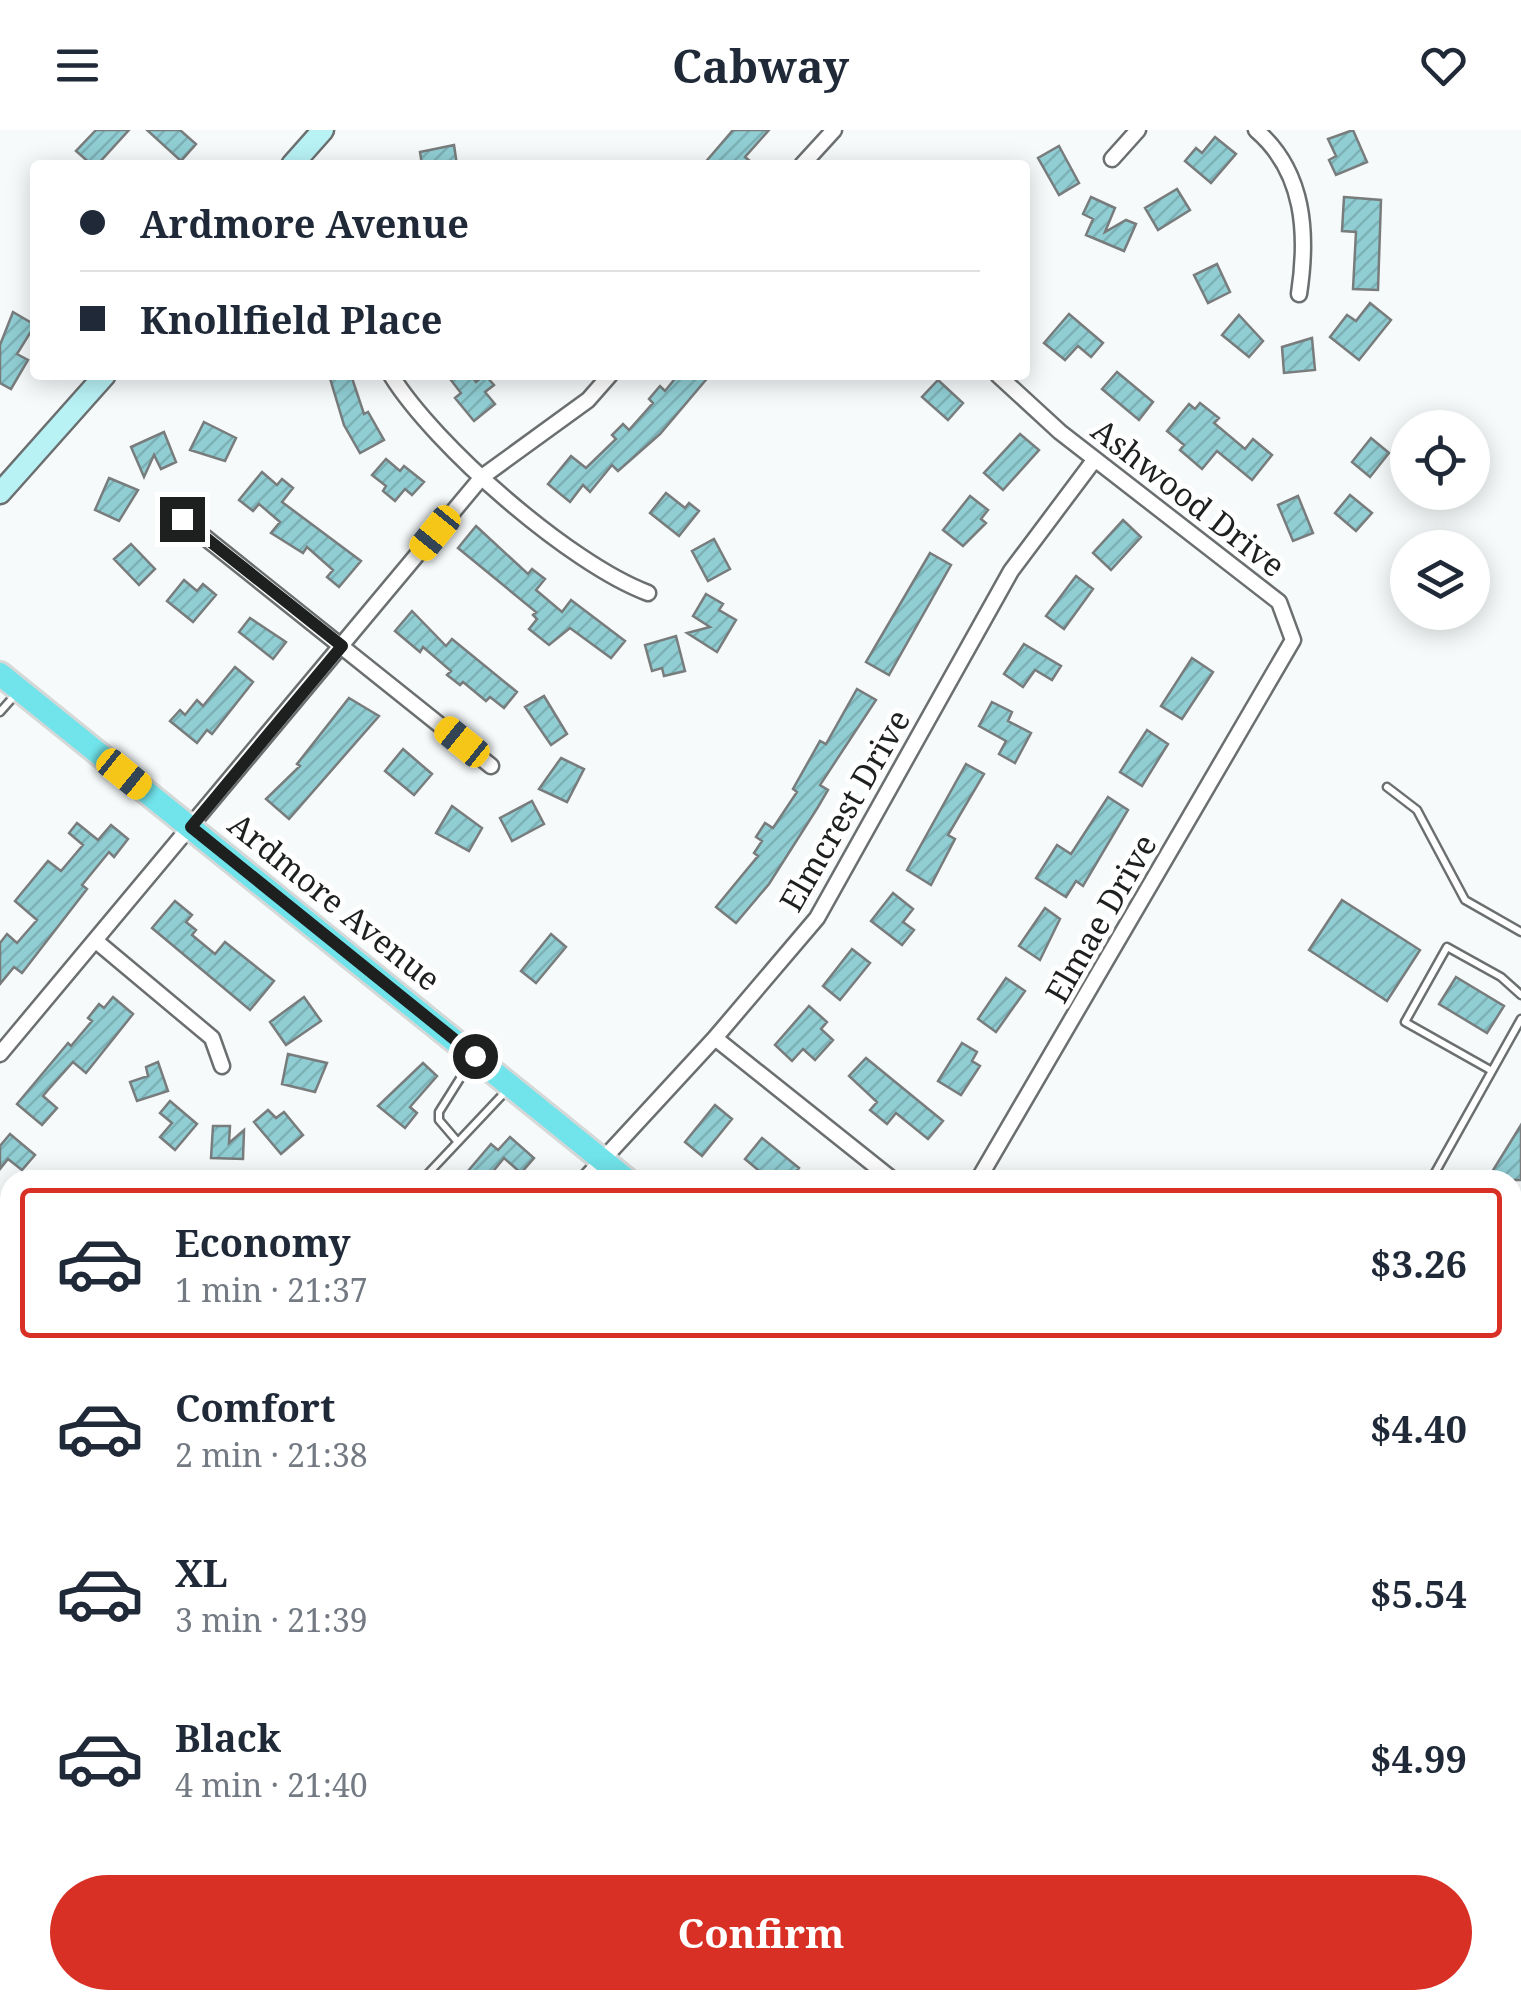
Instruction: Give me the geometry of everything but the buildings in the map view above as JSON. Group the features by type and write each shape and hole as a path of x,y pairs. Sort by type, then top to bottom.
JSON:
{"main road":[{"name":"Ardmore Avenue","path":"0,674 615,1170"}],"street":[{"path":"296,160 323,130"},
{"path":"807,160 834,130"},
{"path":"1112,159 1138,130"},
{"path":"1256,130 1278,149 1302,212 1306,246 1299,294"},
{"path":"0,492 100,380"},
{"path":"394,380 415,413 482,477 612,580 648,593"},
{"path":"0,1054 482,477 588,400 606,380"},
{"name":"Ashwood Drive","path":"1004,380 1095,458 1279,602 1293,640 1270,683"},
{"name":"Elmcrest Drive","path":"592,1170 715,1038 817,918 1011,572 1095,458"},
{"path":"182,519 491,766"},
{"name":"Elmae Drive","path":"984,1170 1270,683"},
{"path":"96,941 212,1038 222,1066"},
{"path":"715,1038 881,1170"}],"lane":[{"path":"0,712 20,689"},
{"path":"1387,788 1417,810 1464,900 1521,932"},
{"path":"1492,1070 1405,1022 1448,947 1502,977 1521,995"},
{"path":"1439,1170 1521,1019"},
{"path":"1512,1034 1521,1039"},
{"path":"457,1141 438,1120 439,1112 475,1056"},
{"path":"431,1170 511,1085"}],"route":[{"path":"182,519 342,646 191,827 475,1056"}]}
